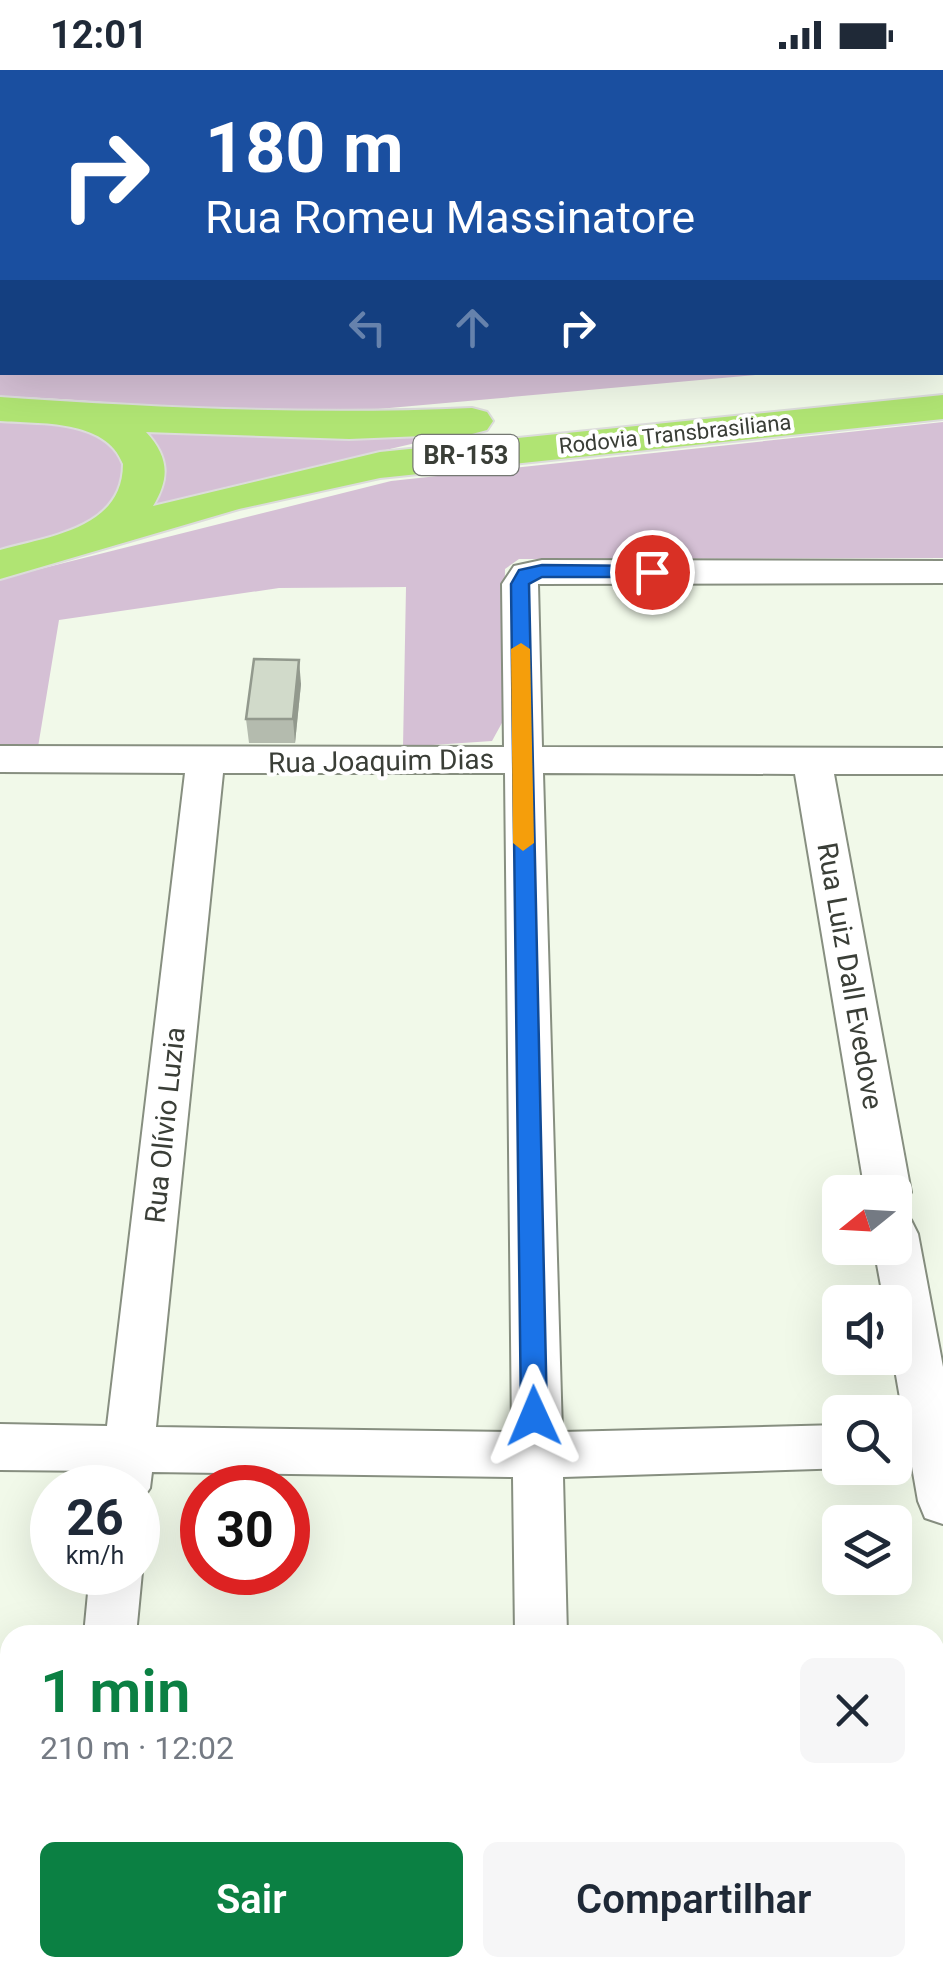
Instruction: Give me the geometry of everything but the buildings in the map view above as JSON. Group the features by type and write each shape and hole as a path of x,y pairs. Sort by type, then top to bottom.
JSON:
{"highway":[{"name":"Rodovia Transbrasiliana","path":"0,409 82,416 384,425 943,382"},
{"name":"Rodovia Transbrasiliana","path":"0,565 230,498 380,465 943,407"},
{"path":"82,416 127,436 141,458 144,485 136,508 101,537"}],"street":[{"path":"541,1625 534,1454 520,584 526,574 943,572"},
{"name":"Rua Joaquim Dias","path":"0,759 205,763 943,761"},
{"name":"Rua Luiz Dall Evedove","path":"812,760 885,1175"},
{"name":"Rua Olívio Luzia","path":"127,1465 205,763"},
{"path":"899,1265 923,1446 943,1502"},
{"path":"0,1447 114,1465"},
{"path":"160,1466 822,1448"},
{"path":"111,1625 114,1595"}],"shaded area":[{"path":"0,375 757,375 322,414 0,396"},
{"path":"0,421 85,425 114,436 134,468 104,524 0,555"},
{"path":"943,422 943,558 519,559 505,569 503,721 492,741 403,747 406,587 279,588 59,620 38,747 0,747 0,579 391,481"},
{"path":"135,427 437,438 223,488 147,514"}],"slow traffic":[{"path":"521,649 523,843"}],"route":[{"path":"534,1416 520,584 526,574 542,571 652,572"}]}
